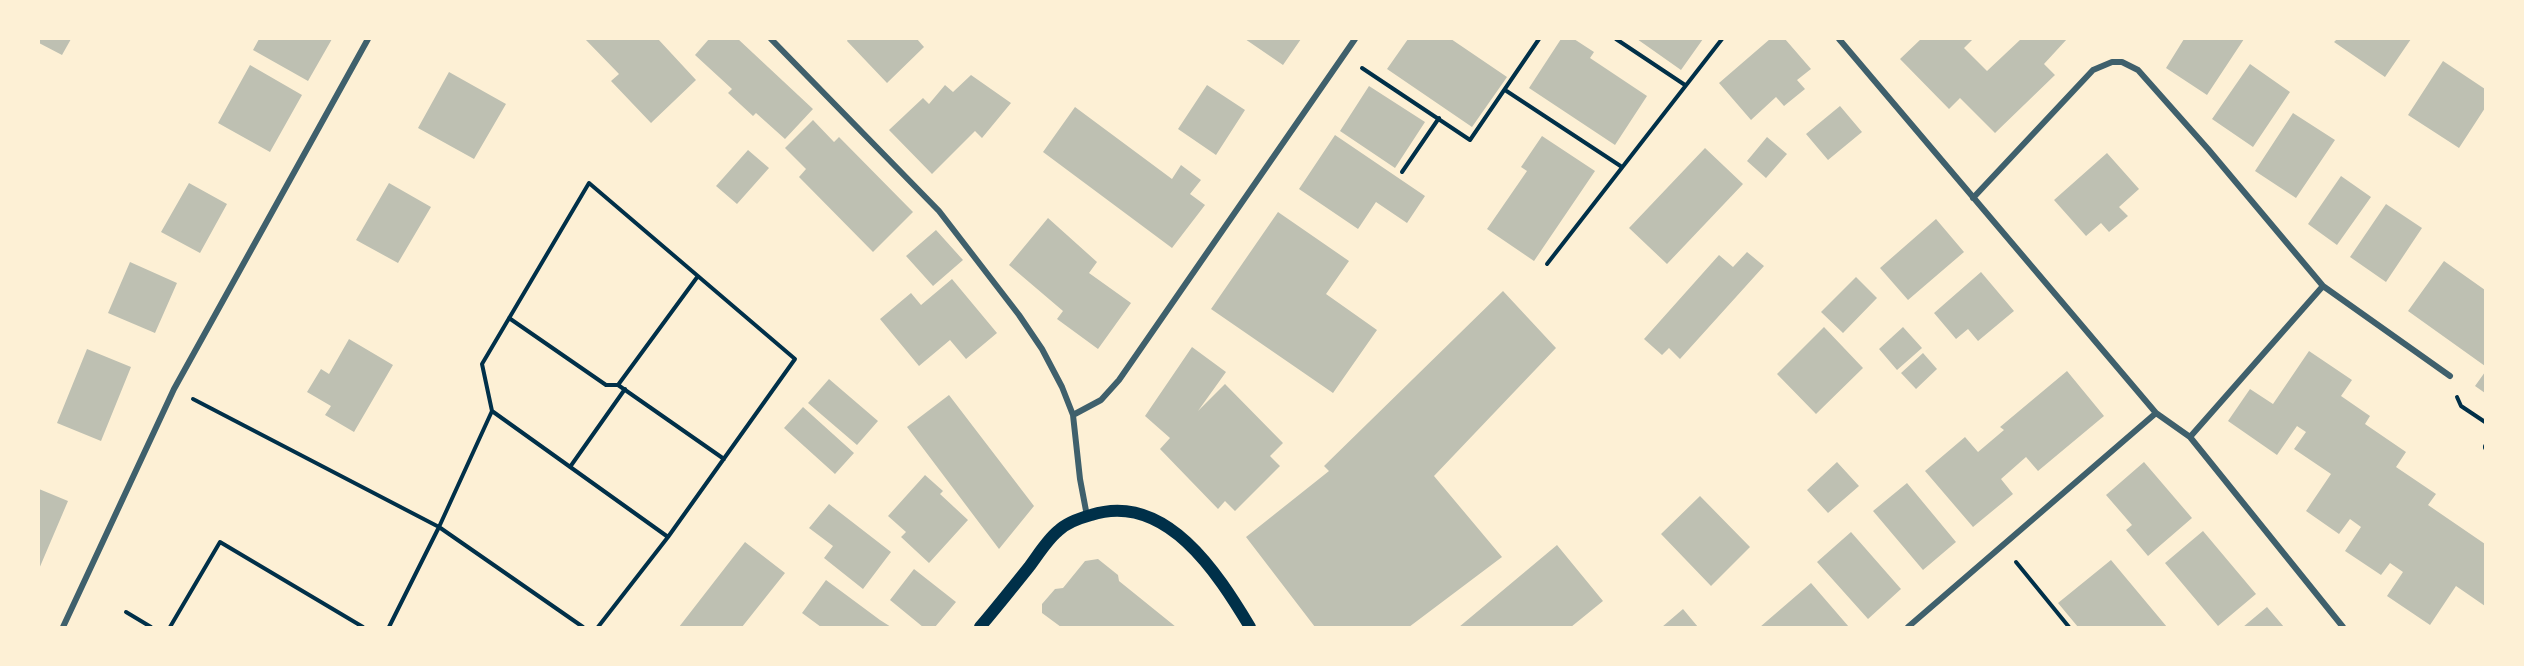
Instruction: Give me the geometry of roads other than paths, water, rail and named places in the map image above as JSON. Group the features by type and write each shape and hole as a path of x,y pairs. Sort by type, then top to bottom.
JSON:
{"main road":[{"path":"980,627 1058,531 1087,516 1101,512 1130,512 1146,516 1169,527 1218,577 1250,627"}],"street":[{"path":"63,627 174,389 368,39"},
{"path":"771,39 939,212 972,251 1042,350 1062,387 1073,415 1080,479 1087,516"},
{"path":"1073,415 1101,400 1119,380 1355,39"},
{"path":"1839,39 2156,413 2190,437 2343,627"},
{"path":"1973,198 2093,70 2112,62 2122,62 2138,70 2163,96 2323,286 2450,376"},
{"path":"2190,437 2323,286"},
{"path":"1908,627 2156,413"}]}
